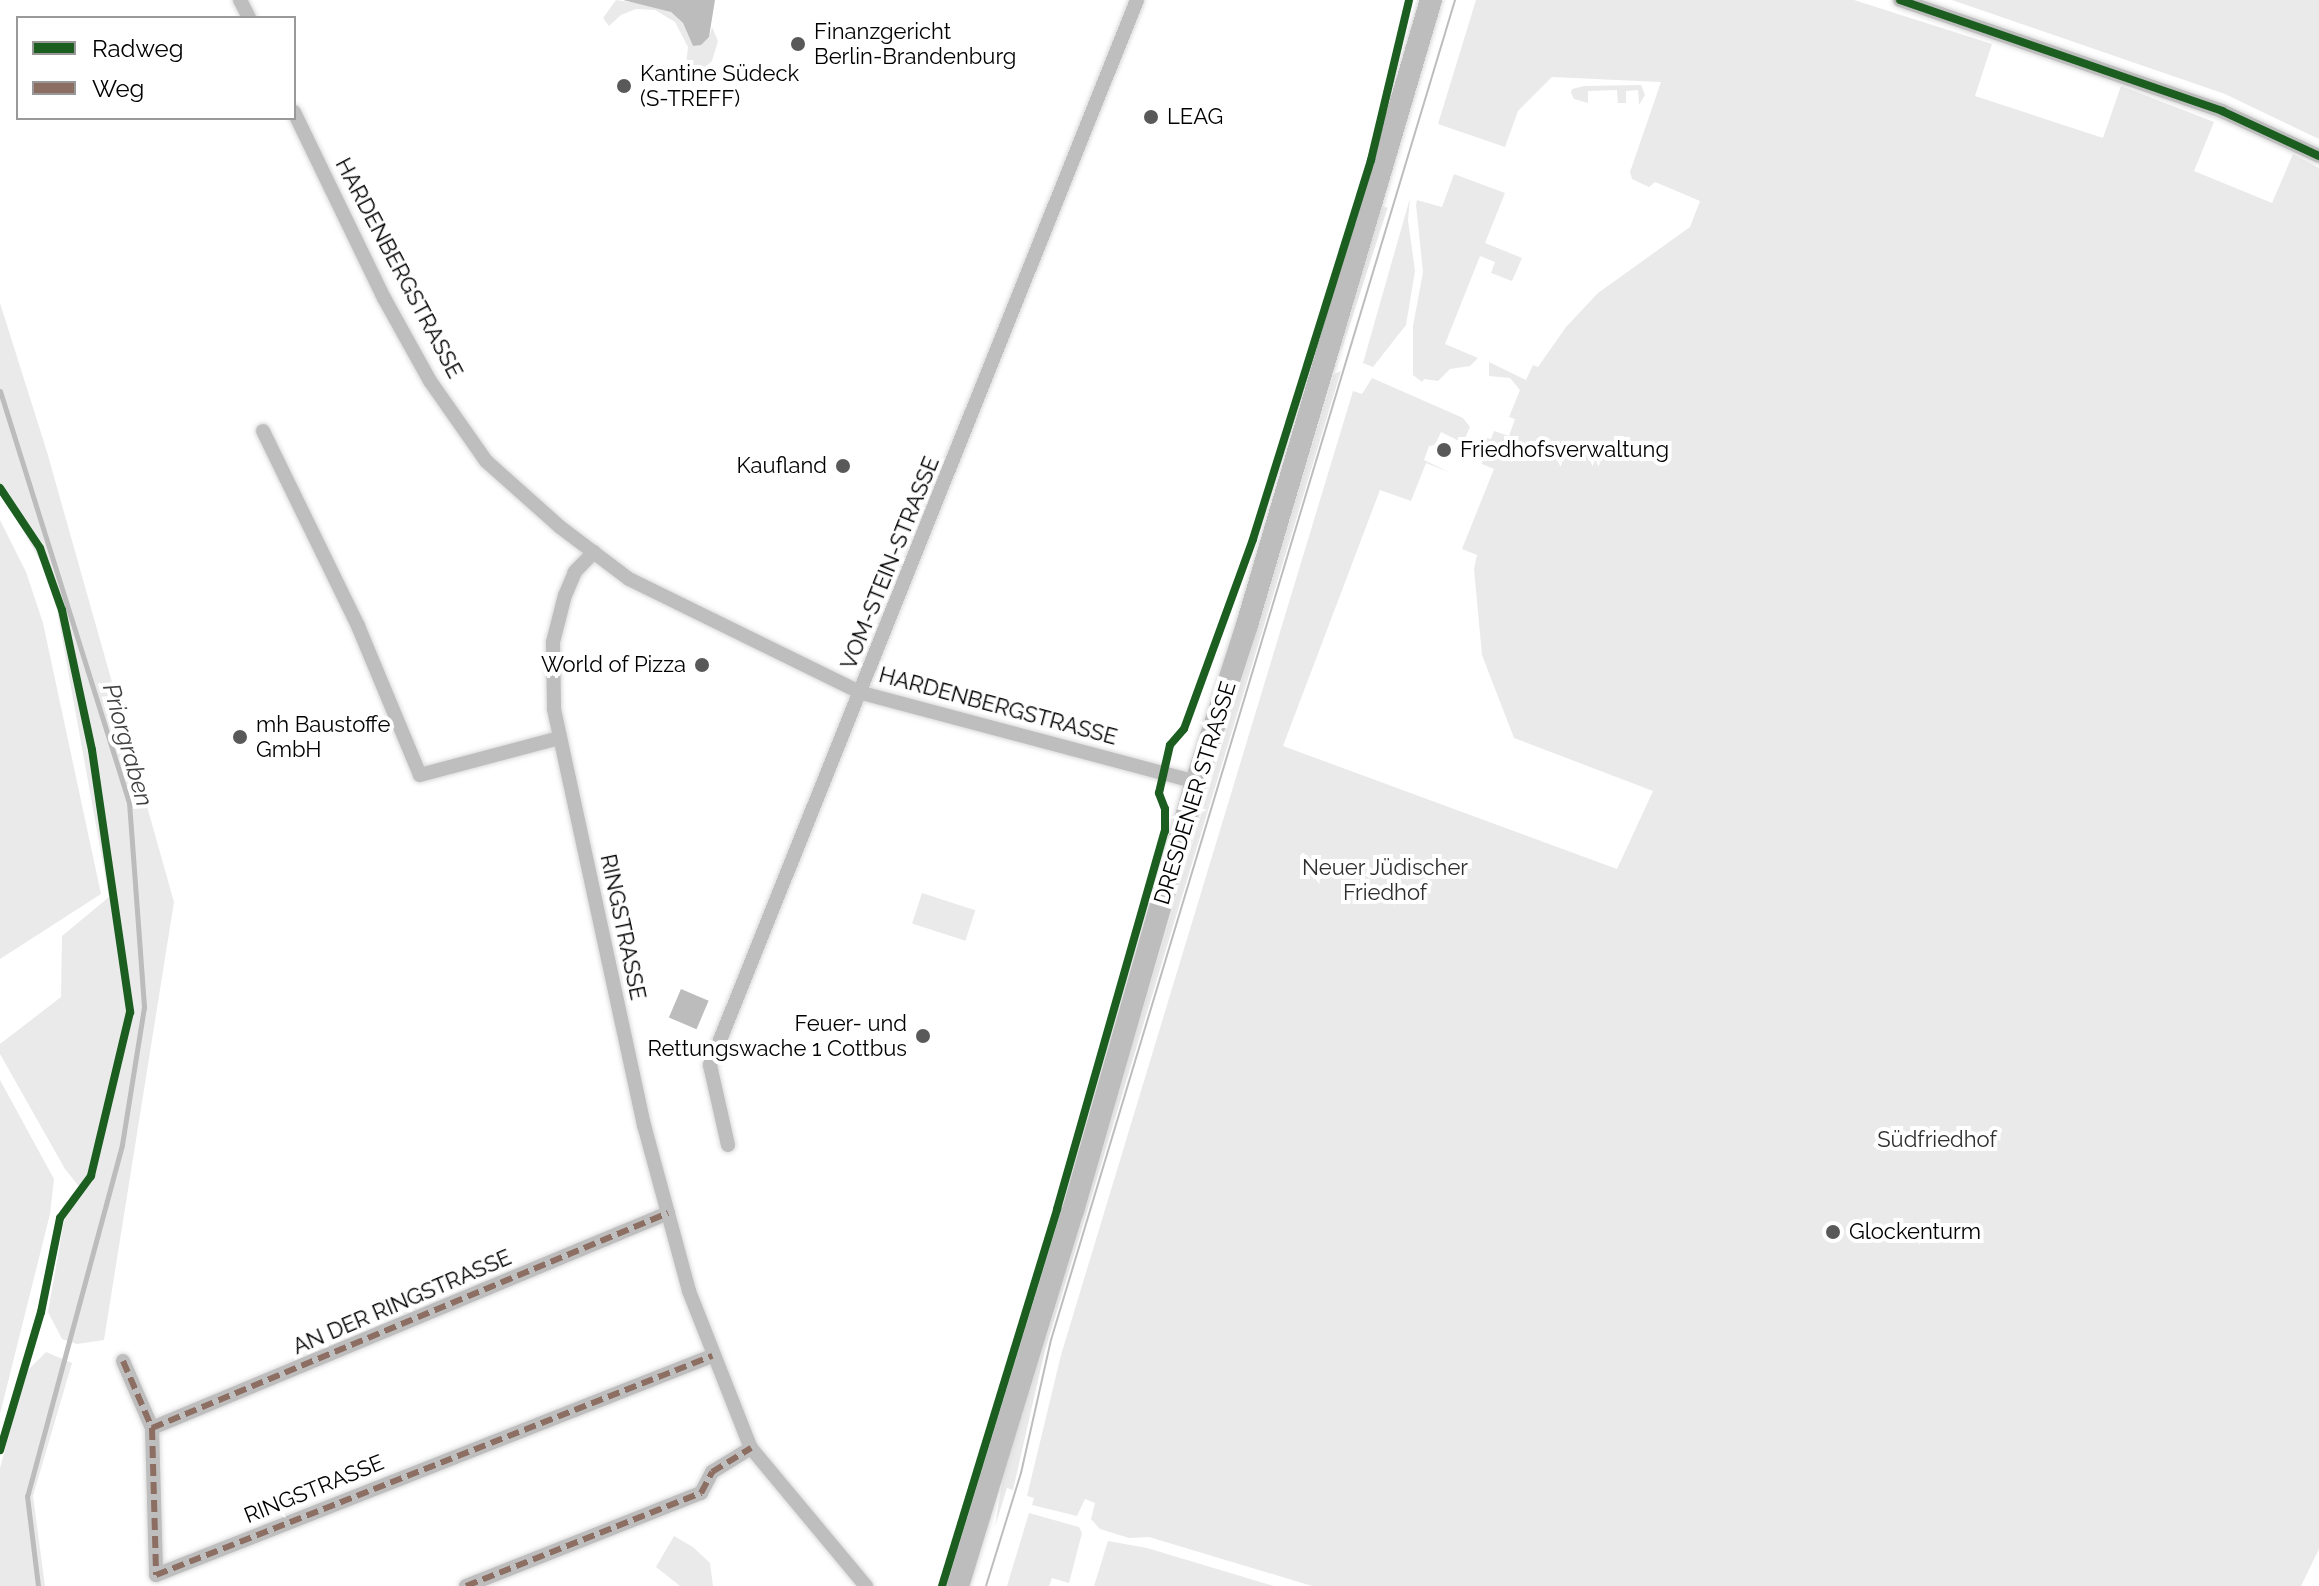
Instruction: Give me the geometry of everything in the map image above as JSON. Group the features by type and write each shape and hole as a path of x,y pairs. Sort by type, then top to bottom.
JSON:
{"main road":[{"name":"DRESDENER STRASSE","path":"958,1586 1077,1197 1196,782 1247,625 1431,0"}],"street":[{"name":"VOM-STEIN-STRASSE","path":"728,1145 710,1065 862,693 1137,0"},
{"path":"1900,0 2222,111 2319,156"},
{"name":"HARDENBERGSTRASSE","path":"296,116 384,298 430,381 486,461 629,579 862,693 1196,782"},
{"path":"263,431 358,626 420,775 559,738"},
{"name":"RINGSTRASSE","path":"588,548 565,595 553,642 554,709 644,1125 712,1356 751,1448 866,1586"},
{"name":"AN DER RINGSTRASSE","path":"152,1428 668,1213"},
{"name":"RINGSTRASSE","path":"152,1428 156,1575 712,1356"},
{"path":"123,1361 152,1428"},
{"path":"466,1586 701,1493 712,1472 751,1448"}],"green space":[{"path":"616,0 657,6 671,12 683,23 693,46 709,37 712,27 718,41 712,61 697,74 685,75 688,47 675,22 655,10 636,9 621,15 609,26 603,18"},
{"name":"Südfriedhof","path":"1476,0 1854,0 1992,44 1975,96 2103,138 2121,86 2214,122 2194,171 2272,203 2293,154 2319,168 2319,1549 2301,1586 1312,1586 1149,1537 1129,1538 1100,1529 1091,1519 1095,1503 1085,1499 1077,1516 1032,1505 1034,1498 1027,1496 1061,1355 1353,391 1362,394 1372,378 1463,418 1470,427 1463,443 1441,432 1435,445 1429,446 1424,460 1451,473 1426,463 1411,501 1380,490 1283,746 1617,869 1653,791 1514,738 1482,655 1474,569 1477,555 1462,549 1494,469 1482,464 1483,458 1477,456 1484,437 1491,439 1494,431 1509,436 1515,419 1509,417 1520,390 1510,378 1489,376 1489,362 1526,380 1533,365 1538,367 1566,327 1598,293 1690,227 1700,201 1655,182 1649,187 1632,179 1630,172 1661,82 1552,77 1518,111 1505,147 1438,124"},
{"path":"1952,0 2319,0 2319,139 2225,94"},
{"path":"1641,85 1645,95 1639,105 1638,90 1626,91 1626,103 1618,103 1617,90 1588,91 1588,103 1574,99 1571,93 1572,89 1584,86"},
{"path":"1454,174 1505,193 1485,243 1522,258 1512,281 1491,273 1495,262 1480,256 1445,344 1478,358 1470,366 1450,369 1438,381 1424,379 1422,382 1413,375 1413,326 1423,272 1416,205 1417,200 1442,207"},
{"path":"1410,198 1408,220 1415,271 1406,325 1373,367 1363,363"},
{"path":"1382,206 1388,208 1342,349 1336,347"},
{"path":"0,303 47,452 174,902 104,1340 77,1344 62,1339 48,1312 64,1221 81,1189 65,1169 0,1054 0,1044 61,997 62,936 109,897 57,610 41,562 0,491"},
{"path":"1341,371 1045,1350 1013,1490 1007,1488 995,1527 1004,1470 1334,374"},
{"path":"0,520 26,572 43,623 101,894 0,959"},
{"path":"922,893 975,910 965,941 912,923"},
{"path":"0,1080 54,1179 50,1214 0,1414"},
{"path":"46,1352 72,1363 33,1496 45,1586 0,1586 0,1468 26,1372"},
{"path":"1029,1513 1079,1527 1082,1533 1069,1583 1052,1578 1049,1586 1007,1586"},
{"path":"674,1536 693,1547 710,1563 713,1586 680,1586 656,1567"},
{"path":"1108,1541 1147,1548 1274,1586 1094,1586"}],"shaded area":[{"path":"623,0 715,0 709,37 701,45 693,46 683,23 671,12"},
{"path":"681,989 709,1001 697,1029 669,1018"}],"waterway":[{"name":"Priorgraben","path":"0,391 129,802 144,1007 122,1145 27,1496 38,1586"}],"tram line":[{"path":"986,1586 1021,1473 1051,1340 1455,0"}],"marked path":[{"path":"123,1361 152,1428 668,1213"},
{"path":"152,1428 156,1575 712,1356"},
{"path":"466,1586 701,1493 712,1472 751,1448"}],"cycle path":[{"path":"942,1586 1057,1209 1165,831 1165,809 1159,793 1170,745 1184,729 1253,539 1371,160 1409,0"},
{"path":"1900,0 2222,111 2319,156"},
{"path":"0,488 40,548 62,610 92,750 130,1012 91,1176 60,1218 41,1312 0,1450"}],"place":[{"name":"Finanzgericht Berlin-Brandenburg","path":"798,44"},
{"name":"Kantine Südeck (S-TREFF)","path":"624,86"},
{"name":"LEAG","path":"1151,117"},
{"name":"Friedhofsverwaltung","path":"1444,450"},
{"name":"Kaufland","path":"843,466"},
{"name":"World of Pizza","path":"702,665"},
{"name":"mh Baustoffe GmbH","path":"240,737"},
{"name":"Feuer- und Rettungswache 1 Cottbus","path":"923,1036"},
{"name":"Glockenturm","path":"1833,1232"}],"park label":[{"name":"Neuer Jüdischer Friedhof","path":"1385,880"}]}
